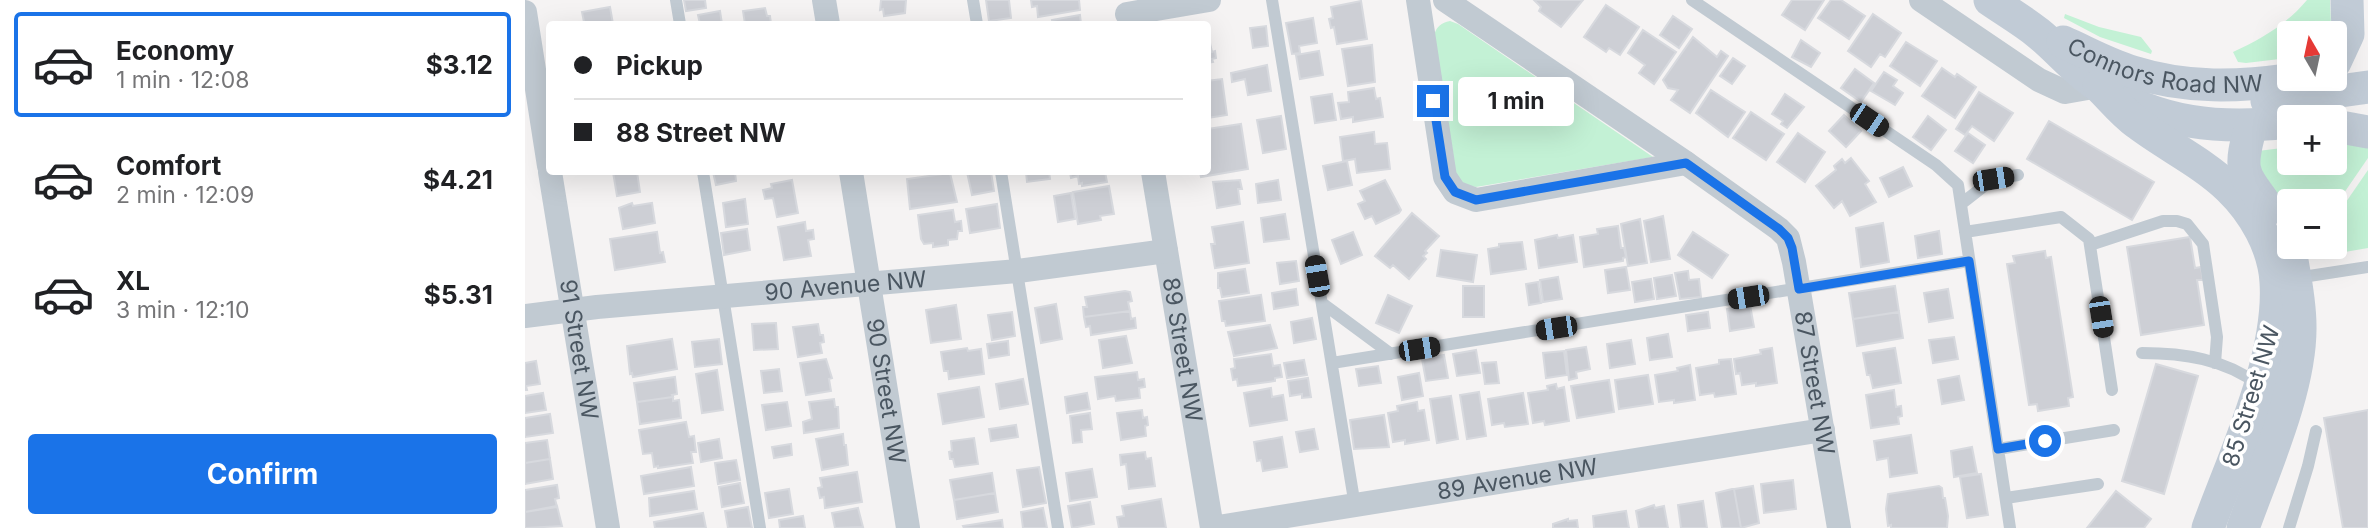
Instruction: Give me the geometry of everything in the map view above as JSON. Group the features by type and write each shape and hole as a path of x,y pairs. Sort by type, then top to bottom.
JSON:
{"main road":[{"name":"Connors Road NW","path":"1990,0 2038,33 2099,86 2139,106 2188,122 2251,126 2277,123"},
{"path":"2347,0 2347,36"},
{"name":"Connors Road NW","path":"2038,33 2131,72 2156,79 2213,86 2249,86 2277,82"},
{"path":"2347,70 2368,67"},
{"name":"85 Street NW","path":"2099,86 2135,122 2203,167 2230,190 2245,207 2286,280 2300,327 2293,384 2243,528"},
{"path":"2139,106 2171,108 2233,105 2368,88"},
{"path":"2347,113 2368,110"},
{"name":"85 Street NW","path":"2207,528 2267,360 2276,312 2286,280 2286,240 2270,210 2246,177 2243,159 2251,126"},
{"path":"2347,129 2368,132"}],"street":[{"path":"824,0 828,21"},
{"path":"1126,13 1209,0"},
{"path":"1418,0 1445,177 1455,192 1476,200 1686,163"},
{"path":"1445,0 1686,163"},
{"name":"Connors Road NW","path":"1921,0 2039,80 2065,92 2099,86"},
{"path":"525,12 546,147"},
{"name":"87 Street NW","path":"1686,163 1788,238 1839,528"},
{"name":"91 Street NW","path":"550,175 608,528"},
{"name":"90 Street NW","path":"851,175 908,528"},
{"name":"89 Street NW","path":"1153,175 1212,528"},
{"name":"90 Avenue NW","path":"525,316 1018,271 1166,251"},
{"name":"89 Avenue NW","path":"1212,528 1823,430"}],"lane":[{"path":"676,0 680,21"},
{"path":"973,0 976,21"},
{"path":"1272,0 1355,506"},
{"path":"1692,0 1936,165 1958,185 2010,528"},
{"path":"703,175 760,528"},
{"path":"1002,175 1058,528"},
{"path":"1961,204 1993,179 2018,175"},
{"path":"1965,232 2061,217 2089,239 2112,390"},
{"path":"2089,245 2163,221 2187,224 2203,244 2217,337 2215,363"},
{"path":"1332,363 1969,261"},
{"path":"2286,280 2368,267"},
{"path":"1322,303 1391,354"},
{"path":"2142,354 2179,354 2215,363 2246,375 2259,385"},
{"path":"1998,449 2114,430"},
{"path":"2289,528 2316,432"},
{"path":"2006,498 2098,484"}],"green space":[{"path":"2307,0 2330,0 2331,21 2285,21"},
{"path":"2065,14 2099,27 2141,37 2152,51 2151,54 2100,37 2064,18"},
{"path":"1450,21 1653,157 1476,187 1464,185 1455,176 1434,35 1440,25"},
{"path":"2277,27 2277,59 2238,62 2233,52"},
{"path":"2347,142 2368,144 2368,158 2347,189 2277,189 2277,207 2251,156 2258,151 2277,149 2277,175 2347,175"},
{"path":"2368,170 2368,248 2347,252 2347,201"}],"building":[{"path":"684,0 705,0 706,8 686,11"},
{"path":"881,0 906,0 905,13 884,16 883,9 880,10"},
{"path":"986,0 1009,0 1011,18 989,21"},
{"path":"1031,0 1079,0 1080,10 1038,17 1037,6 1032,7"},
{"path":"1534,0 1583,0 1561,27 1539,11 1541,7"},
{"path":"1792,0 1824,0 1805,30 1782,15"},
{"path":"1831,0 1841,0 1865,16 1849,39 1818,18"},
{"path":"1361,1 1367,39 1337,44 1334,27 1331,28 1329,19 1333,18 1331,7"},
{"path":"1606,5 1639,27 1620,55 1609,48 1606,52 1584,37"},
{"path":"610,7 612,21 584,21 582,12"},
{"path":"765,8 771,21 745,21 743,11"},
{"path":"720,11 722,21 699,21 698,15"},
{"path":"1873,14 1901,33 1885,57 1880,54 1871,67 1848,51"},
{"path":"1080,15 1081,21 1052,21"},
{"path":"1673,16 1692,29 1679,48 1660,35"},
{"path":"1313,18 1317,43 1299,46 1300,53 1292,54 1286,23"},
{"path":"1266,26 1268,46 1253,48 1250,28"},
{"path":"1643,30 1676,52 1654,84 1639,73 1645,65 1628,53"},
{"path":"1693,37 1717,57 1721,51 1728,56 1690,113 1671,100 1678,90 1668,88 1663,80"},
{"path":"1801,40 1820,53 1811,67 1792,57"},
{"path":"1906,42 1937,61 1920,86 1890,66"},
{"path":"1372,45 1375,82 1348,86 1342,49"},
{"path":"1211,48 1212,52 1215,51 1216,58 1212,59 1211,62"},
{"path":"1319,51 1323,75 1300,79 1296,55"},
{"path":"1733,58 1745,66 1732,84 1720,76"},
{"path":"1267,65 1271,91 1248,95 1245,79 1232,82 1231,73"},
{"path":"1942,68 1976,87 1955,118 1922,96"},
{"path":"1855,69 1874,83 1861,102 1841,88"},
{"path":"1884,72 1897,80 1893,86 1903,93 1895,105 1871,91"},
{"path":"1222,79 1227,115 1211,117 1211,80"},
{"path":"1374,88 1376,99 1380,98 1383,117 1353,122 1353,117 1341,119 1338,103 1349,102 1348,92"},
{"path":"1711,90 1745,112 1728,137 1696,113"},
{"path":"1979,92 2013,113 1994,141 1972,126 1965,135 1956,129"},
{"path":"1332,94 1336,120 1315,123 1311,97"},
{"path":"1785,94 1804,107 1787,128 1781,124 1783,121 1772,114"},
{"path":"1751,112 1784,134 1766,160 1733,138"},
{"path":"1844,115 1861,131 1846,147 1829,131"},
{"path":"1281,116 1286,149 1263,153 1257,120"},
{"path":"1928,116 1946,130 1931,150 1913,137"},
{"path":"2049,121 2154,182 2132,220 2027,159"},
{"path":"1241,124 1248,169 1201,177 1211,175 1211,128"},
{"path":"1374,132 1375,144 1387,143 1390,169 1357,173 1355,159 1343,161 1340,137"},
{"path":"1798,133 1825,152 1805,182 1777,162"},
{"path":"1968,133 1985,145 1973,163 1955,151"},
{"path":"1851,158 1869,181 1865,184 1876,202 1850,216 1842,201 1834,208 1816,186 1836,170 1834,166 1842,159 1845,163"},
{"path":"1347,161 1352,185 1328,190 1323,166"},
{"path":"1903,167 1912,186 1889,197 1880,178"},
{"path":"614,175 637,175 640,192 617,196"},
{"path":"714,175 735,175 736,181 716,185"},
{"path":"950,175 957,202 910,209 907,179"},
{"path":"968,175 991,175 994,191 972,195"},
{"path":"1026,175 1049,175 1050,179 1027,182"},
{"path":"1070,175 1106,175 1107,182 1082,186 1078,176 1071,178"},
{"path":"792,180 798,213 777,217 773,198 765,199 763,190 772,188 771,184"},
{"path":"1240,180 1240,204 1217,208 1213,182"},
{"path":"1278,180 1281,200 1258,203 1256,184"},
{"path":"1385,180 1401,210 1376,224 1372,216 1365,219 1358,204 1365,201 1360,191"},
{"path":"1109,186 1114,214 1100,216 1101,220 1078,224 1073,192"},
{"path":"1071,193 1075,219 1058,222 1054,196"},
{"path":"745,199 748,224 726,227 723,203"},
{"path":"632,203 633,206 652,203 655,223 623,229 619,208"},
{"path":"997,204 1000,228 970,233 966,209"},
{"path":"953,210 955,222 961,221 962,231 958,231 957,239 948,240 948,245 933,247 933,243 924,244 918,215"},
{"path":"1412,213 1439,236 1425,251 1427,253 1423,256 1426,259 1409,279 1393,265 1390,268 1375,256"},
{"path":"1285,214 1289,239 1264,242 1261,218"},
{"path":"1663,216 1670,259 1651,262 1644,221"},
{"path":"1640,219 1647,263 1628,266 1621,224"},
{"path":"805,222 806,231 813,230 814,239 808,240 811,256 784,260 778,227"},
{"path":"1243,222 1249,263 1215,268 1211,244 1215,244 1212,227"},
{"path":"1883,223 1889,262 1861,267 1856,228"},
{"path":"1618,226 1621,248 1624,248 1626,257 1623,261 1584,267 1580,237 1598,234 1597,229"},
{"path":"747,229 750,250 724,255 721,233"},
{"path":"1939,231 1942,254 1918,258 1915,236"},
{"path":"657,232 660,253 663,252 665,262 615,270 610,239"},
{"path":"1353,232 1362,255 1341,264 1332,240"},
{"path":"1693,232 1728,255 1712,278 1678,255"},
{"path":"1557,235 1558,238 1573,235 1577,262 1539,268 1535,240"},
{"path":"2190,237 2195,268 2201,267 2203,280 2197,280 2204,325 2141,335 2127,247"},
{"path":"1522,242 1526,269 1491,274 1488,249 1499,247 1499,244"},
{"path":"1441,250 1477,255 1473,282 1437,276"},
{"path":"2045,251 2046,258 2051,257 2073,397 2068,398 2069,406 2038,411 2037,404 2029,405 2007,264 2015,263 2013,256"},
{"path":"1296,261 1299,281 1280,284 1277,263"},
{"path":"1626,267 1630,290 1608,293 1605,270"},
{"path":"1245,269 1249,293 1222,297 1218,288 1218,273"},
{"path":"1688,271 1689,280 1699,279 1701,297 1680,299 1675,273"},
{"path":"1672,275 1676,296 1657,299 1654,278"},
{"path":"1558,277 1562,299 1543,302 1540,280"},
{"path":"1651,279 1654,299 1635,302 1632,282"},
{"path":"1538,282 1541,303 1529,305 1526,284"},
{"path":"1463,286 1484,286 1484,317 1463,317"},
{"path":"1895,286 1899,312 1853,319 1849,293"},
{"path":"1296,289 1298,305 1274,309 1272,293"},
{"path":"1948,289 1953,318 1929,322 1924,293"},
{"path":"1130,292 1130,311 1084,317 1083,307 1087,307 1085,297"},
{"path":"1261,295 1265,321 1226,326 1225,321 1222,321 1219,301"},
{"path":"1388,295 1412,306 1399,333 1376,323"},
{"path":"1056,304 1062,339 1041,343 1035,308"},
{"path":"956,305 961,339 931,343 926,310"},
{"path":"1750,305 1754,327 1730,331 1727,309"},
{"path":"1130,311 1131,319 1135,318 1136,328 1091,335 1090,326 1086,327 1084,317"},
{"path":"1012,312 1015,336 992,340 988,315"},
{"path":"1708,312 1710,328 1688,331 1686,315"},
{"path":"1899,312 1903,338 1857,346 1853,319"},
{"path":"1312,318 1316,339 1294,343 1291,322"},
{"path":"776,323 778,349 754,350 752,324"},
{"path":"818,324 824,342 820,343 822,353 798,357 793,327"},
{"path":"1270,325 1277,348 1234,356 1228,332"},
{"path":"1668,334 1672,357 1650,360 1647,338"},
{"path":"1126,336 1132,363 1103,368 1099,340"},
{"path":"1954,337 1958,359 1933,363 1929,340"},
{"path":"672,339 677,369 633,377 632,373 630,374 627,346"},
{"path":"719,339 722,364 695,367 692,342"},
{"path":"1631,340 1635,364 1610,368 1607,344"},
{"path":"1008,341 1009,355 989,358 987,344"},
{"path":"1586,347 1590,369 1576,372 1577,378 1569,380 1566,350"},
{"path":"967,348 968,351 981,349 984,374 949,379 948,371 944,371 941,352"},
{"path":"1772,348 1777,383 1742,385 1740,373 1736,374 1734,359 1761,354 1760,350"},
{"path":"1895,348 1901,383 1873,388 1870,375 1867,375 1863,353"},
{"path":"1476,350 1480,373 1457,376 1453,354"},
{"path":"1564,351 1567,375 1546,378 1543,353"},
{"path":"1271,354 1273,366 1280,365 1282,377 1275,378 1275,381 1238,386 1237,379 1233,380 1231,369 1235,368 1234,359"},
{"path":"1444,355 1448,378 1426,381 1422,359"},
{"path":"826,359 832,378 829,379 831,391 806,395 800,363"},
{"path":"1731,359 1736,394 1715,397 1714,393 1700,395 1696,368"},
{"path":"1304,360 1307,375 1287,378 1284,363"},
{"path":"536,361 540,384 526,386 525,390 525,363"},
{"path":"1496,362 1499,383 1485,384 1482,363"},
{"path":"2156,364 2198,376 2164,494 2122,481"},
{"path":"1690,365 1695,400 1659,402 1655,375 1678,371 1677,368"},
{"path":"1378,366 1381,383 1359,386 1356,369"},
{"path":"779,369 782,391 764,393 761,371"},
{"path":"717,370 723,410 702,413 696,374"},
{"path":"1137,372 1138,380 1144,379 1145,387 1139,388 1140,398 1116,401 1115,396 1098,399 1095,377"},
{"path":"1419,373 1423,396 1402,400 1398,377"},
{"path":"1648,375 1653,404 1619,409 1615,380"},
{"path":"1959,376 1964,400 1942,404 1938,380"},
{"path":"675,377 677,394 672,395 673,397 637,402 634,383"},
{"path":"1308,378 1311,397 1302,398 1302,394 1290,396 1288,381"},
{"path":"1023,379 1028,404 1000,409 996,384"},
{"path":"1609,380 1614,412 1577,418 1571,386"},
{"path":"1556,384 1557,389 1564,387 1569,421 1545,425 1544,421 1533,423 1528,393 1548,390 1547,386"},
{"path":"979,387 984,417 943,424 938,394"},
{"path":"1271,388 1272,397 1283,395 1287,420 1250,426 1244,393"},
{"path":"1894,390 1896,407 1901,406 1899,424 1871,428 1866,395"},
{"path":"1479,392 1486,436 1467,439 1460,395"},
{"path":"543,393 546,410 525,413 525,396"},
{"path":"1087,393 1090,409 1067,413 1065,397"},
{"path":"1523,393 1528,424 1505,427 1504,423 1492,425 1488,399"},
{"path":"1451,396 1458,439 1437,443 1430,399"},
{"path":"673,397 673,401 679,400 681,418 640,424 637,402"},
{"path":"834,399 835,407 838,407 839,428 804,433 803,422 812,419 809,402"},
{"path":"787,402 791,426 766,430 762,405"},
{"path":"1417,402 1418,411 1424,410 1429,440 1405,444 1405,440 1393,442 1388,413 1398,411 1397,406"},
{"path":"1142,410 1143,418 1147,417 1146,436 1121,440 1117,413"},
{"path":"2368,410 2368,528 2343,528 2324,418"},
{"path":"1090,413 1092,429 1081,430 1082,442 1073,443 1070,416"},
{"path":"550,414 553,433 525,437 525,418"},
{"path":"1384,415 1389,447 1354,449 1350,420"},
{"path":"686,422 689,437 694,436 696,452 691,452 693,463 654,467 652,453 643,454 639,430"},
{"path":"1016,425 1018,437 991,441 989,429"},
{"path":"1314,429 1318,449 1300,452 1296,432"},
{"path":"843,434 848,465 822,470 816,439"},
{"path":"1911,435 1917,473 1890,477 1888,458 1877,460 1874,441"},
{"path":"1282,437 1287,467 1263,471 1261,460 1257,461 1254,442"},
{"path":"974,438 978,464 955,467 953,459 950,459 951,441"},
{"path":"719,439 722,458 701,462 698,443"},
{"path":"547,440 550,459 525,463 525,443"},
{"path":"791,444 792,455 774,458 772,447"},
{"path":"1972,447 1977,473 1954,477 1951,451"},
{"path":"1145,452 1146,459 1151,458 1155,486 1129,489 1126,464 1121,465 1120,455"},
{"path":"550,459 553,479 525,484 525,463"},
{"path":"736,460 740,480 718,484 715,463"},
{"path":"691,467 694,486 644,494 641,476"},
{"path":"1039,467 1046,503 1023,507 1017,470"},
{"path":"1092,469 1097,497 1070,501 1066,473"},
{"path":"857,472 862,502 825,508 824,497 820,498 818,488 822,487 820,478"},
{"path":"992,473 995,493 954,500 950,480"},
{"path":"1981,474 1988,515 1967,518 1960,477"},
{"path":"1793,480 1796,509 1764,513 1761,484"},
{"path":"740,483 744,503 722,507 719,487"},
{"path":"557,485 557,507 525,512 525,490"},
{"path":"1753,486 1759,523 1741,528 1734,489"},
{"path":"1939,486 1945,498 1947,528 1888,526 1888,494"},
{"path":"789,489 793,514 769,518 765,493"},
{"path":"1734,489 1741,528 1722,528 1716,493"},
{"path":"694,491 697,509 650,516 649,498"},
{"path":"2116,491 2151,519 2144,528 2087,528"},
{"path":"995,493 998,512 957,519 954,500"},
{"path":"1161,499 1166,528 1119,528 1117,517 1124,516 1122,506"},
{"path":"1703,501 1707,528 1681,528 1678,505"},
{"path":"1090,502 1094,524 1072,528 1068,506"},
{"path":"1654,505 1655,508 1664,506 1668,528 1639,528 1636,511"},
{"path":"557,506 562,526 525,528 525,512"},
{"path":"748,507 752,528 728,528 725,511"},
{"path":"858,508 863,527 835,528 832,513"},
{"path":"1043,508 1047,528 1023,528 1021,512"},
{"path":"1626,511 1629,528 1594,528 1593,516"},
{"path":"703,513 706,528 655,528 654,522"},
{"path":"803,516 805,528 780,528 779,520"},
{"path":"1568,519 1577,520 1578,528 1553,528 1553,524"},
{"path":"1002,520 1003,528 963,526"}],"route":[{"path":"1433,101 1445,177 1455,192 1476,200 1686,163 1788,238 1799,289 1969,261 1998,449 2045,441"}]}
